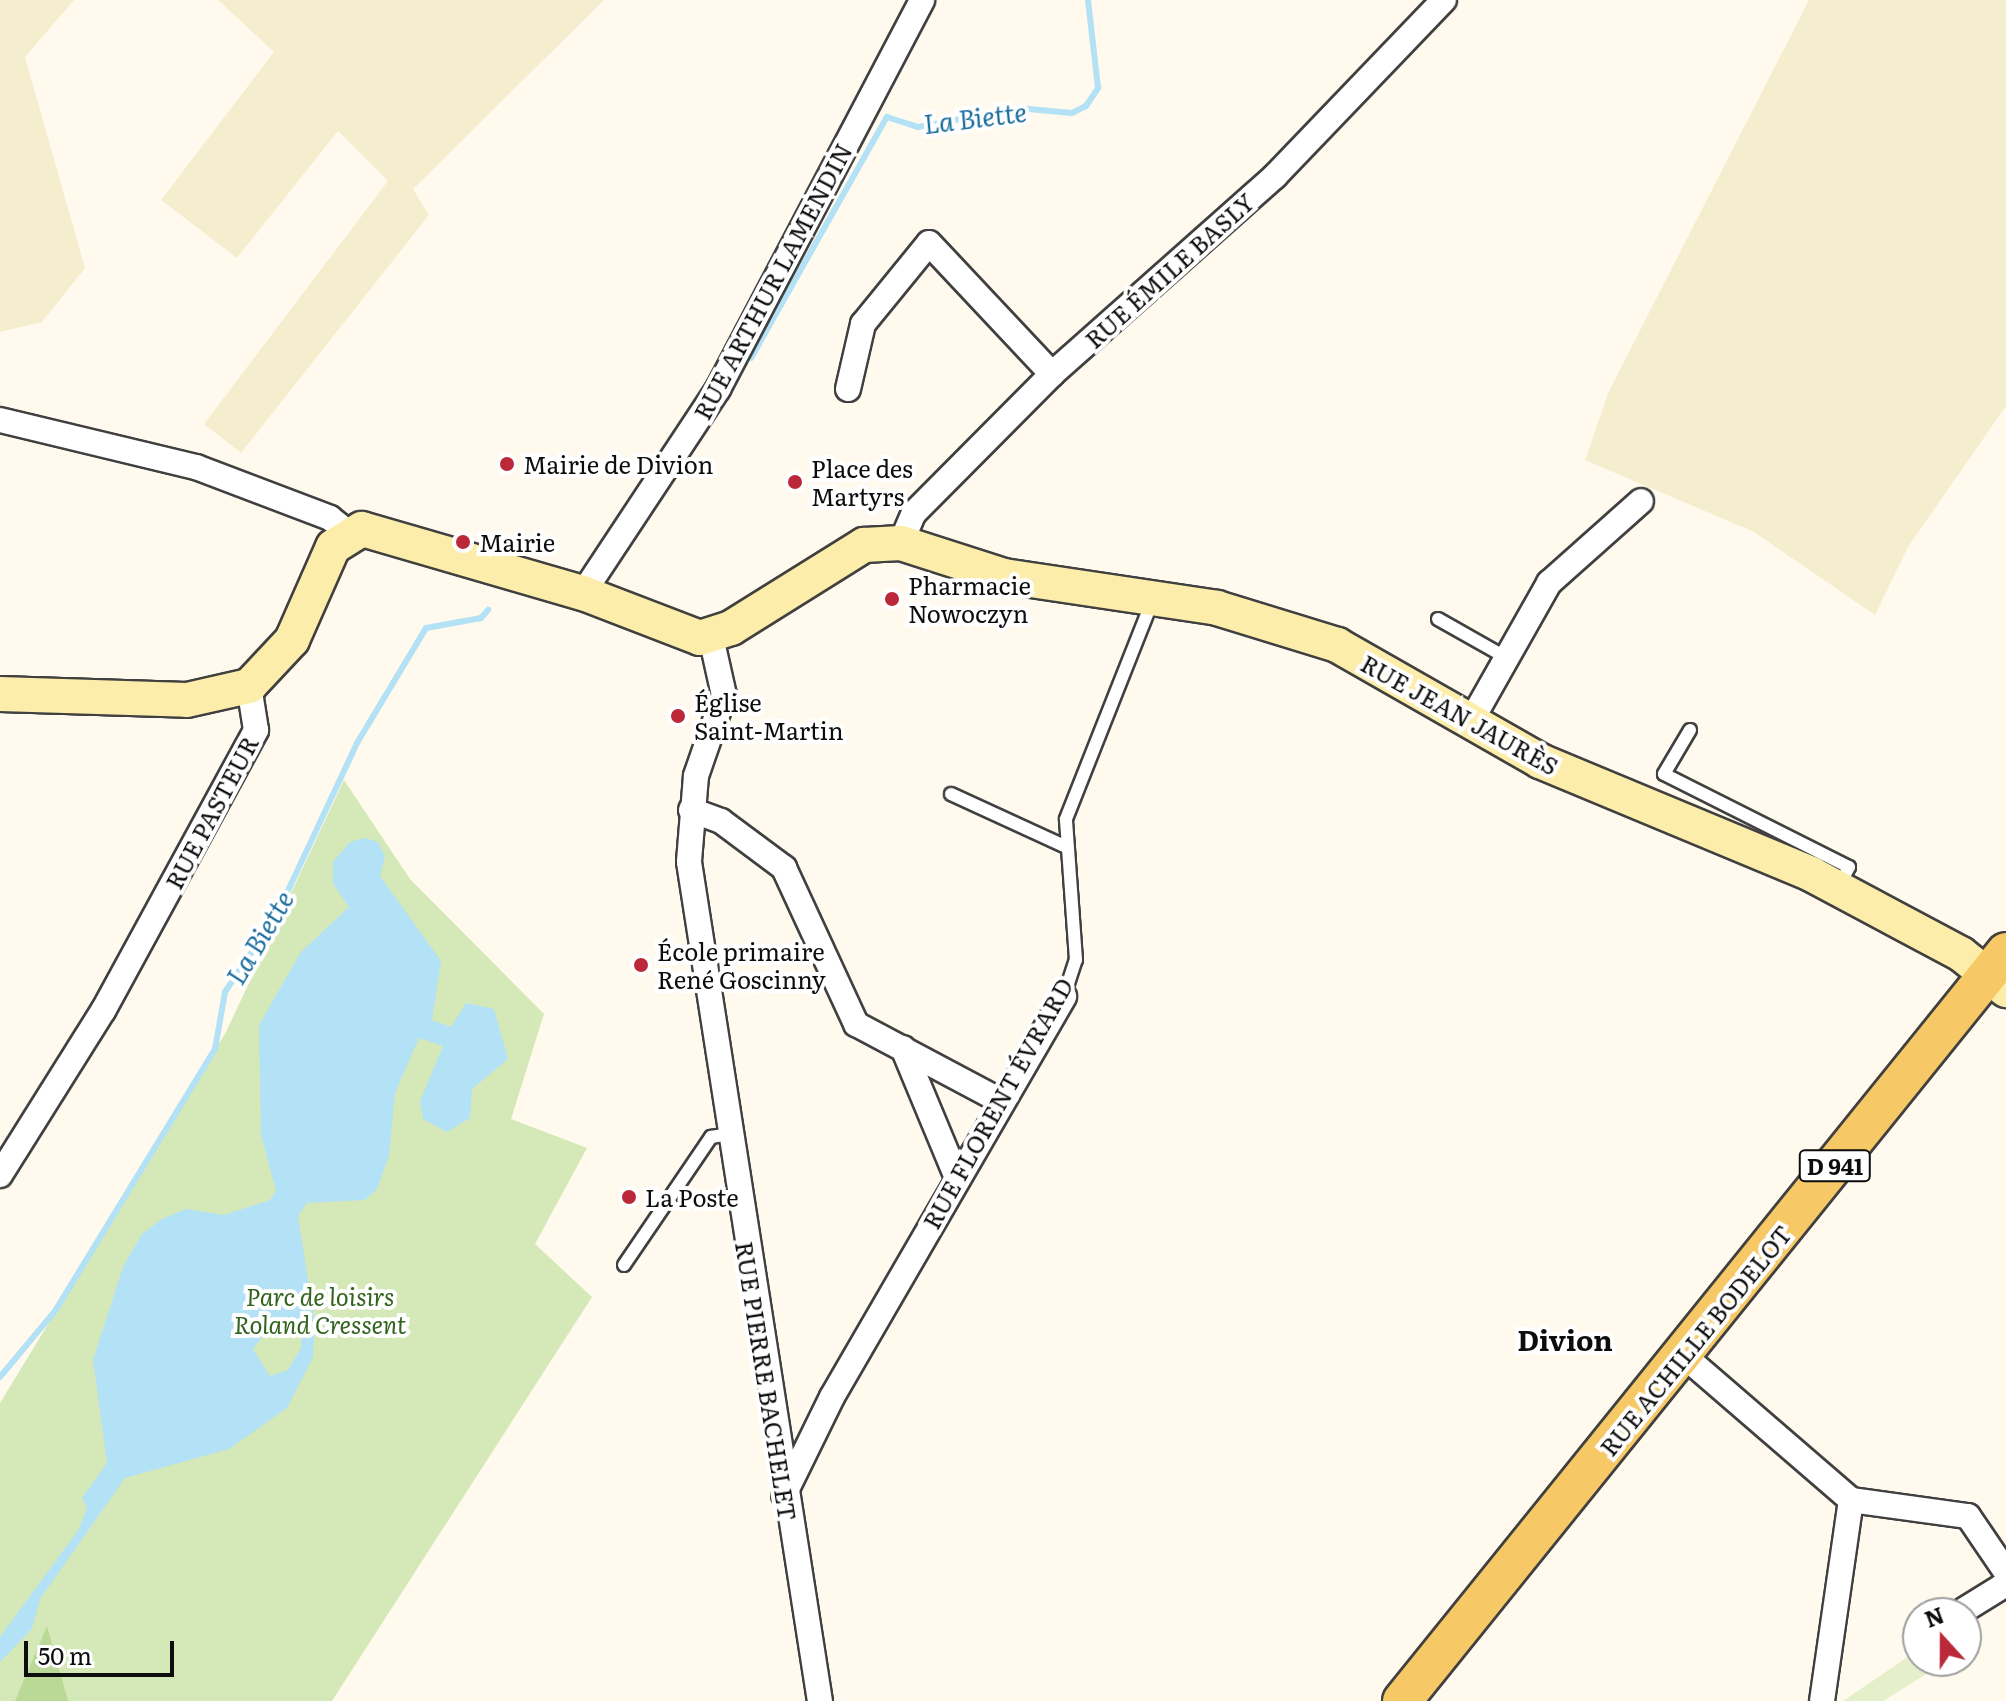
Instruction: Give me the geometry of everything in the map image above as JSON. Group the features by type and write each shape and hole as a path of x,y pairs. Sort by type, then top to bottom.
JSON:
{"main road":[{"path":"0,694 187,700 249,686 280,660 324,561 347,532 416,543 583,593 665,630 711,637 864,545 901,543"},
{"name":"RUE JEAN JAURÈS","path":"901,543 1004,576 1153,599 1282,624 1337,645 1595,787 1837,890 2000,973"},
{"name":"RUE ACHILLE BODELOT","path":"1402,1701 1683,1355 2000,973"}],"street":[{"name":"RUE ARTHUR LAMENDIN","path":"583,593 718,389 922,0"},
{"name":"RUE ÉMILE BASLY","path":"901,543 914,513 1052,374 1275,176 1444,0"},
{"path":"848,389 863,324 929,243 1052,374"},
{"path":"0,420 196,467 330,518 347,532"},
{"path":"1471,721 1549,583 1641,501"},
{"name":"RUE PIERRE BACHELET","path":"711,637 724,695 691,810 689,862 784,1495 820,1701"},
{"name":"RUE PASTEUR","path":"0,1175 103,1011 256,730 249,686"},
{"path":"691,810 721,821 784,868 846,1015 1001,1101"},
{"name":"RUE FLORENT ÉVRARD","path":"784,1495 957,1178 1064,996"},
{"path":"903,1048 957,1178"},
{"path":"1683,1355 1851,1500 1968,1516 2006,1572"},
{"path":"1822,1701 1851,1500"},
{"path":"1982,1599 2006,1584"}],"lane":[{"name":"RUE FLORENT ÉVRARD","path":"1064,996 1076,960 1064,846 1066,819 1153,599"},
{"path":"1438,619 1507,658"},
{"path":"1690,730 1664,774 1849,867 1837,890"},
{"path":"951,794 1064,846"},
{"path":"624,1265 711,1137 730,1134"}],"shaded area":[{"path":"0,0 74,0 25,57 85,268 42,322 0,332"},
{"path":"218,0 604,0 413,189 429,215 241,453 204,424 388,181 338,131 237,258 161,200 274,52"},
{"path":"1809,0 2006,0 2006,406 1908,547 1875,615 1754,532 1585,460 1609,391"}],"green space":[{"name":"Parc de loisirs Roland Cressent","path":"344,780 410,879 544,1014 511,1119 587,1148 535,1244 592,1297 332,1701 0,1701 0,1403 226,1032"},
{"path":"47,1626 68,1701 15,1701"},
{"path":"1902,1661 1902,1677 1922,1677 1883,1701 1843,1701"}],"water":[{"path":"365,838 378,842 385,856 380,876 441,961 432,1020 451,1027 466,1003 494,1009 508,1059 472,1089 470,1118 447,1132 423,1119 420,1101 443,1046 419,1038 395,1093 389,1156 377,1189 365,1200 307,1203 298,1216 315,1324 313,1357 287,1408 229,1449 125,1478 40,1599 32,1629 0,1662 0,1637 79,1529 87,1507 82,1498 107,1463 93,1360 123,1267 142,1234 162,1219 186,1209 224,1215 270,1200 276,1191 261,1135 259,1025 301,952 349,907 333,884 333,862 350,842","holes":["278,1317 302,1328 301,1348 288,1370 270,1376 253,1349"]}],"waterway":[{"name":"La Biette","path":"751,358 887,117 918,127 1018,108 1072,113 1086,106 1098,88 1088,0"},
{"name":"La Biette","path":"0,1377 55,1311 215,1049 225,992 277,914 357,743 426,628 481,618 488,610"}],"place":[{"name":"Mairie de Divion","path":"507,464"},
{"name":"Place des Martyrs","path":"795,482"},
{"name":"Mairie","path":"463,542"},
{"name":"Pharmacie Nowoczyn","path":"892,599"},
{"name":"Église Saint-Martin","path":"678,716"},
{"name":"École primaire René Goscinny","path":"641,965"},
{"name":"La Poste","path":"629,1197"}],"district":[{"name":"Divion","path":"1565,1339"}]}
